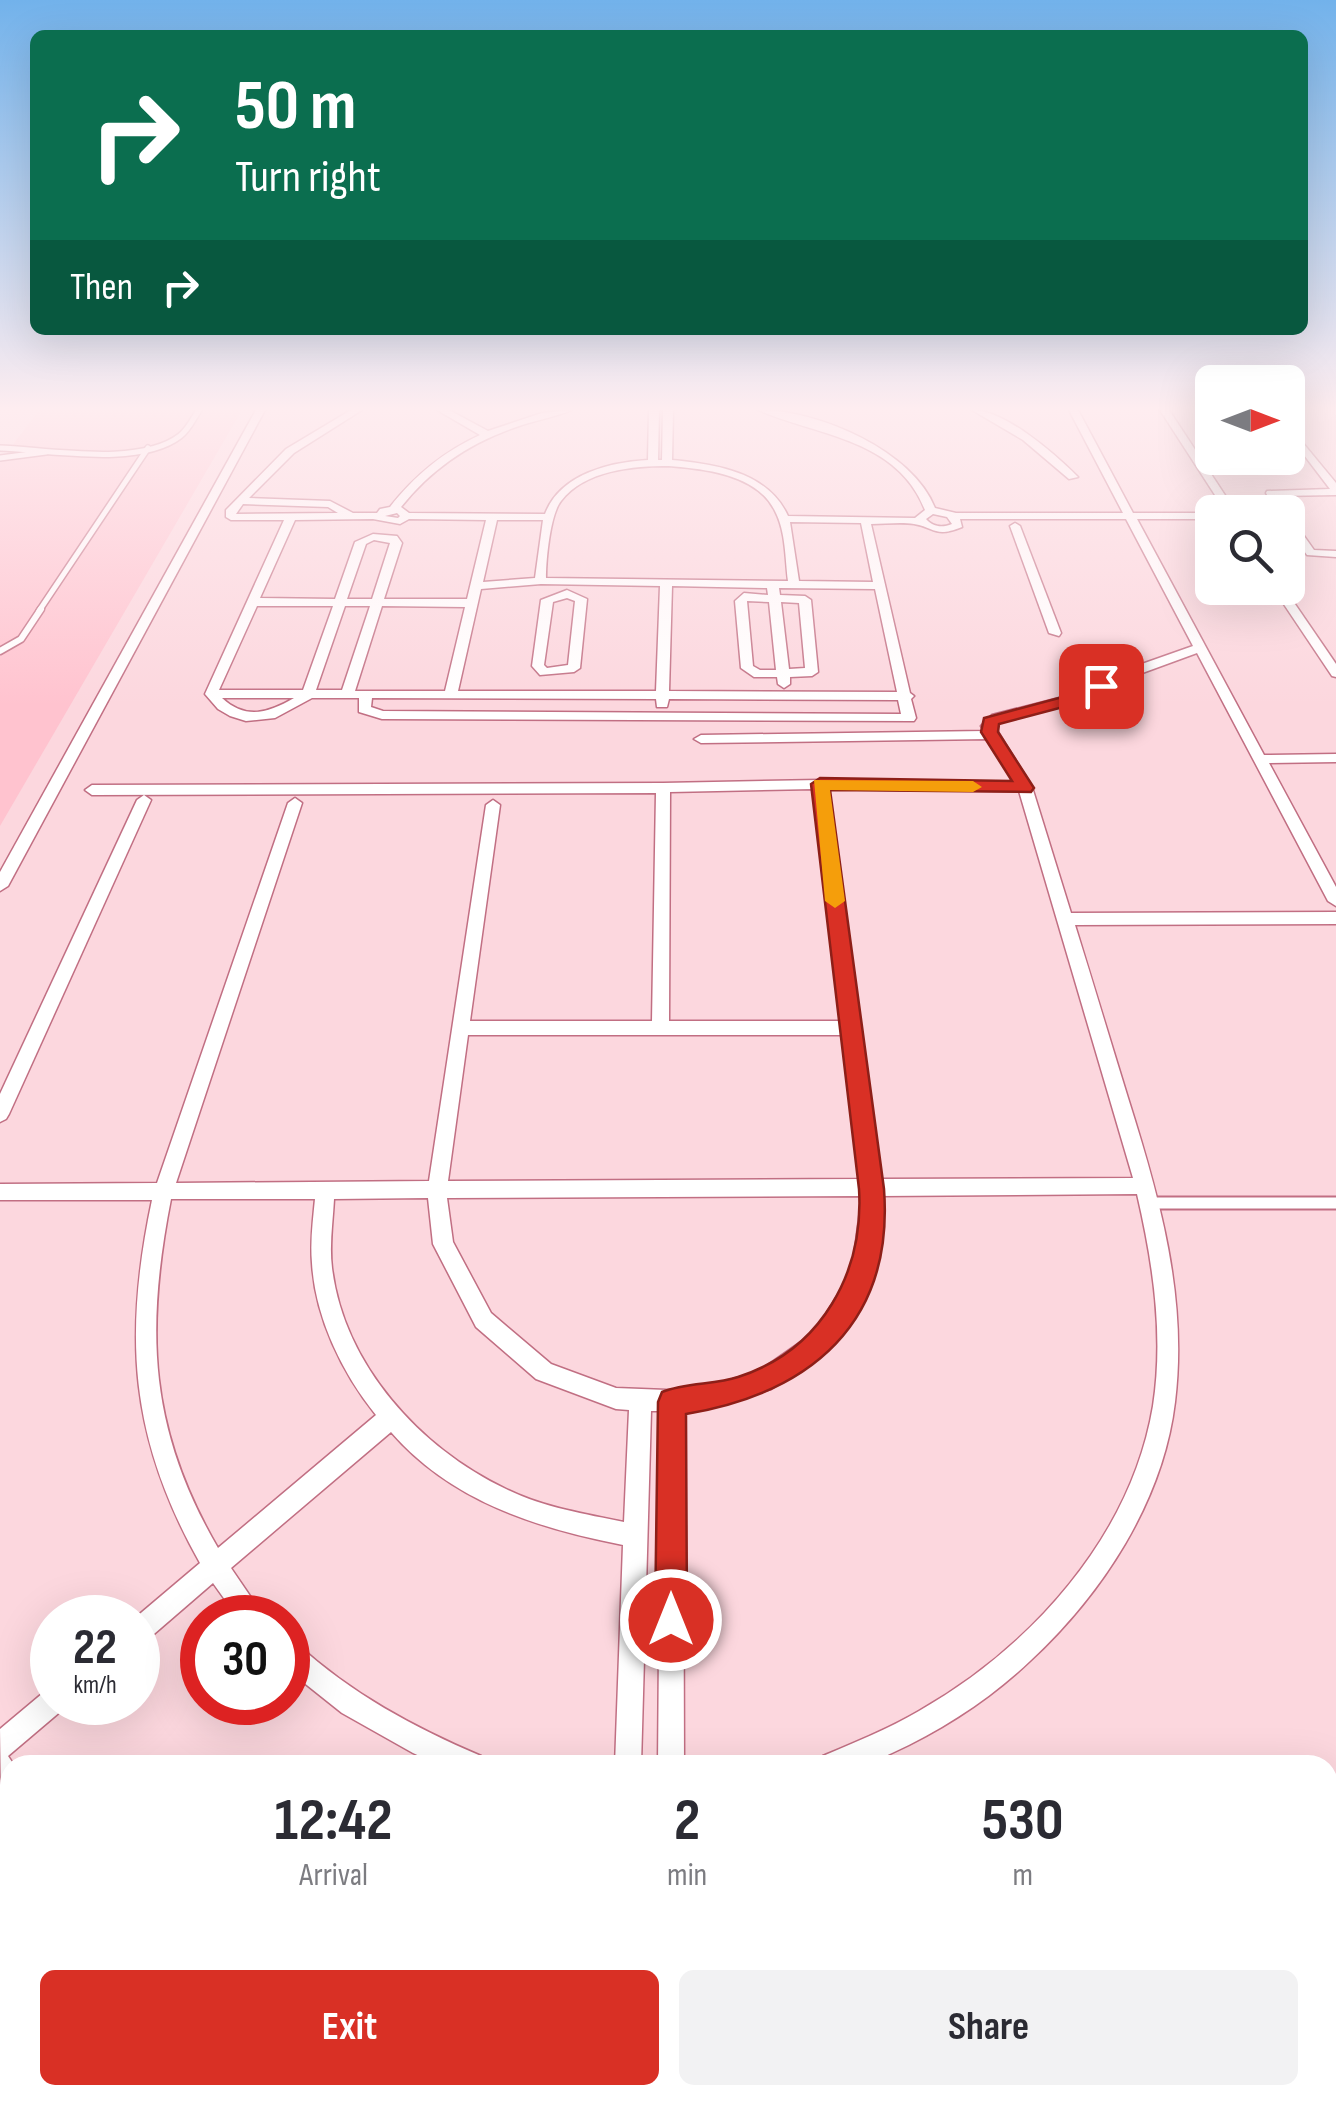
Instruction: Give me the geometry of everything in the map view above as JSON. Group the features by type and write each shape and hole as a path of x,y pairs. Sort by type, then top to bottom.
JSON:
{"street":[{"path":"0,886 207,508"},
{"path":"236,508 231,517 378,516 394,509 406,516 549,516"},
{"path":"337,508 352,517"},
{"path":"542,581 553,508"},
{"path":"778,508 784,519 794,586"},
{"path":"1125,508 1336,901"},
{"path":"920,521 932,511 957,521 1014,526 1132,521"},
{"path":"347,696 396,543 378,516"},
{"path":"211,694 226,713 236,716 272,716 308,695 361,542 388,530 406,516"},
{"path":"451,694 492,517"},
{"path":"211,694 290,519"},
{"path":"784,519 920,521 942,530 957,521 1195,522"},
{"path":"366,697 364,709 382,716 551,713 907,718 912,716 865,519"},
{"path":"1014,526 1055,633"},
{"path":"1305,545 1311,552 1336,554"},
{"path":"476,586 542,581 567,588 666,584 773,591 805,600 815,669 808,674 758,674 746,668 741,601 773,591 794,586 878,586"},
{"path":"662,715 666,584"},
{"path":"567,588 580,599 574,668 553,674 538,666 547,600 567,588"},
{"path":"773,591 790,718"},
{"path":"251,602 472,603"},
{"path":"1290,605 1336,674"},
{"path":"854,1755 939,1717 1041,1635 1100,1567 1141,1483 1164,1406 1168,1344 1149,1195 1025,788 988,726 996,718 1076,698 1110,680 1200,648"},
{"path":"551,713 553,674"},
{"path":"211,694 907,696"},
{"path":"701,739 992,735"},
{"path":"1260,759 1336,758"},
{"path":"92,790 820,784 1025,788"},
{"path":"493,805 437,1190 442,1242 475,1310 504,1346 543,1374 588,1394 640,1403 672,1402 738,1391 776,1374 810,1350 837,1322 869,1257 874,1222 872,1189 820,784"},
{"path":"660,1028 663,788"},
{"path":"0,1114 144,800"},
{"path":"234,1595 212,1568 184,1511 159,1445 145,1379 142,1314 147,1268 164,1192 295,803"},
{"path":"1065,919 1336,918"},
{"path":"461,1028 852,1028"},
{"path":"0,1192 872,1189 1149,1195"},
{"path":"325,1191 322,1268 344,1346 390,1418 438,1462 497,1498 564,1521 636,1536"},
{"path":"671,1755 672,1402"},
{"path":"628,1755 640,1403"},
{"path":"160,1612 390,1418"},
{"path":"310,1670 364,1713 445,1755"},
{"path":"0,1746 30,1721"}],"lane":[{"path":"0,651 21,640 108,508"},
{"path":"1149,1195 1336,1203"}],"shaded area":[{"path":"0,508 185,508 0,826"}],"slow traffic":[{"path":"835,901 820,784 973,787"}],"route":[{"path":"671,1620 672,1402 738,1391 776,1374 810,1350 837,1322 869,1257 874,1222 872,1189 820,784 1025,788 990,732 990,721 1076,698 1101,686"}]}
